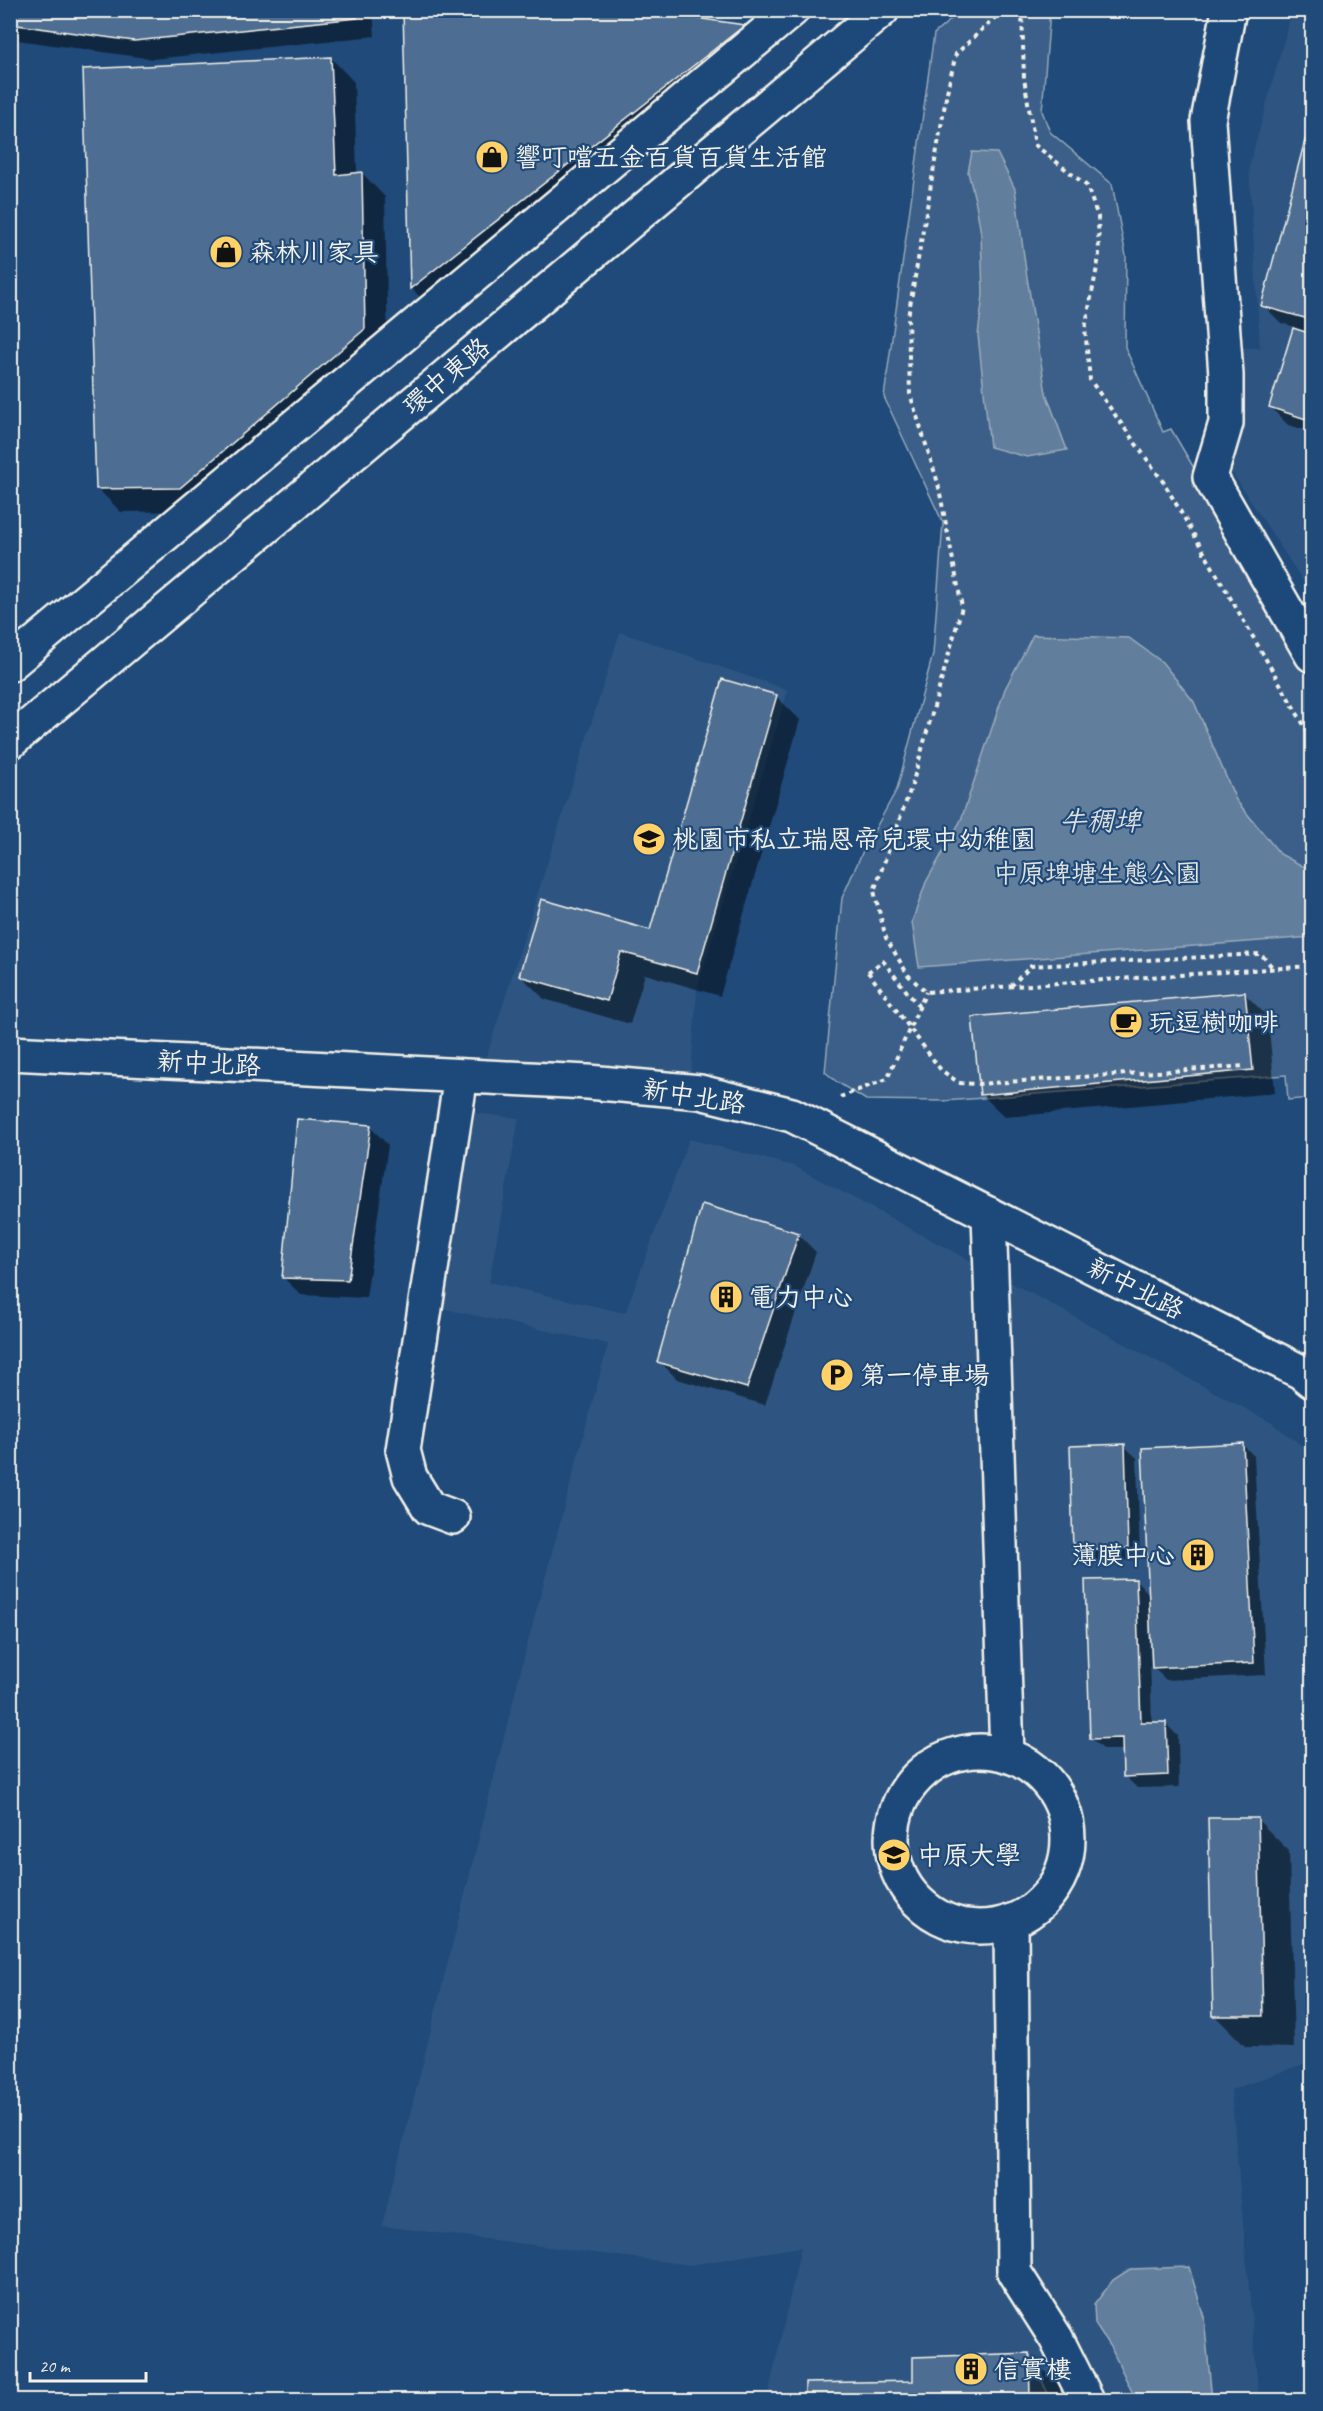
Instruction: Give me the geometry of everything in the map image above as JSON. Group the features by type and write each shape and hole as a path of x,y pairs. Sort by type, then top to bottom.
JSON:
{"street":[{"path":"10,664 792,10"},
{"name":"環中東路","path":"10,742 882,10"},
{"path":"1228,10 1208,121 1226,375 1226,423 1210,477 1312,655"},
{"name":"新中北路","path":"10,1053 588,1082 700,1092 792,1115 1301,1372 1312,1381"},
{"path":"453,1517 429,1508 410,1477 404,1450 461,1076"},
{"path":"989,1214 1007,1754"},
{"path":"979,1750 1007,1754 1034,1767 1054,1790 1067,1816 1070,1846 1062,1875 1045,1900 1021,1918 1011,1921 992,1927 962,1926 934,1915 911,1896 897,1871 891,1844 894,1815 906,1789 925,1768 951,1755 979,1750"},
{"path":"1011,1921 1014,2272 1056,2338 1087,2400"}],"path":[{"path":"1003,10 956,54 947,92 908,317 910,394 938,483 962,607 912,785 874,891 886,938 909,975 926,992 1312,966"},
{"path":"1022,10 1024,78 1035,145 1087,186 1098,218 1099,257 1084,329 1090,380 1164,483 1312,739"},
{"path":"1010,986 1031,966 1261,954 1274,969"},
{"path":"919,1006 882,961 868,972 941,1070 959,1083 976,1084 1246,1066"},
{"path":"839,1097 887,1079 926,992"}],"shaded area":[{"path":"1292,11 1312,11 1312,595 1218,451 1229,347 1260,348 1249,167"},
{"name":"桃園市私立瑞恩帝兒環中幼稚園","path":"620,632 788,690 697,989 691,1073 486,1058"},
{"name":"中原大學","path":"455,1111 519,1118 489,1282 625,1313 689,1139 794,1166 1272,1423 1312,1453 1312,2061 1231,2090 1259,2400 767,2400 801,2247 690,2265 382,2226 526,1649 608,1344 421,1304"}],"green space":[{"name":"中原埤塘生態公園","path":"961,11 1050,11 1042,111 1050,132 1112,184 1126,256 1125,347 1163,432 1171,429 1221,514 1312,648 1312,1098 1288,1100 1286,1075 944,1101 866,1100 825,1072 842,898 862,853 897,789 933,654 943,523 884,397 934,34"},
{"path":"1029,2353 1051,2400 1030,2400"}],"water":[{"path":"972,152 997,153 1015,189 1046,393 1067,450 1027,457 990,447 978,335 983,295 981,234 968,172"},
{"name":"牛稠埤","path":"1033,635 1129,638 1162,662 1194,702 1236,800 1280,854 1312,871 1312,937 919,967 912,922 926,882 961,820 1005,689"},
{"path":"1189,2267 1204,2317 1212,2400 1136,2400 1112,2350 1095,2324 1094,2305 1113,2280 1130,2269"}],"building":[{"path":"10,10 357,10 357,18 134,41 10,24"},
{"name":"響叮噹五金百貨百貨生活館","path":"403,10 696,10 696,18 745,25 410,289"},
{"name":"森林川家具","path":"331,57 336,175 362,172 365,329 180,488 96,489 83,69"},
{"path":"1312,114 1312,320 1261,306"},
{"path":"1293,328 1312,334 1312,421 1269,407"},
{"path":"722,679 777,695 697,973 621,952 607,1001 519,976 541,899 650,930"},
{"path":"1245,992 1253,1070 980,1095 972,1017"},
{"path":"297,1119 371,1125 348,1280 282,1278"},
{"name":"電力中心","path":"702,1204 799,1233 747,1388 657,1362"},
{"name":"薄膜中心","path":"1243,1443 1254,1663 1152,1668 1142,1448"},
{"name":"薄膜中心","path":"1125,1444 1128,1548 1073,1550 1070,1446"},
{"name":"薄膜中心","path":"1136,1579 1141,1722 1166,1722 1168,1775 1123,1777 1122,1738 1090,1739 1085,1580"},
{"path":"1208,1818 1258,1818 1263,2016 1213,2016"},
{"name":"信實樓","path":"1029,2353 1030,2400 805,2400 805,2383 913,2381 913,2357"}],"place":[{"name":"響叮噹五金百貨百貨生活館","path":"492,157"},
{"name":"森林川家具","path":"226,252"},
{"name":"桃園市私立瑞恩帝兒環中幼稚園","path":"649,839"},
{"name":"玩逗樹咖啡","path":"1126,1022"},
{"name":"電力中心","path":"726,1297"},
{"name":"第一停車場","path":"837,1375"},
{"name":"薄膜中心","path":"1198,1555"},
{"name":"中原大學","path":"894,1855"},
{"name":"信實樓","path":"971,2369"}]}
